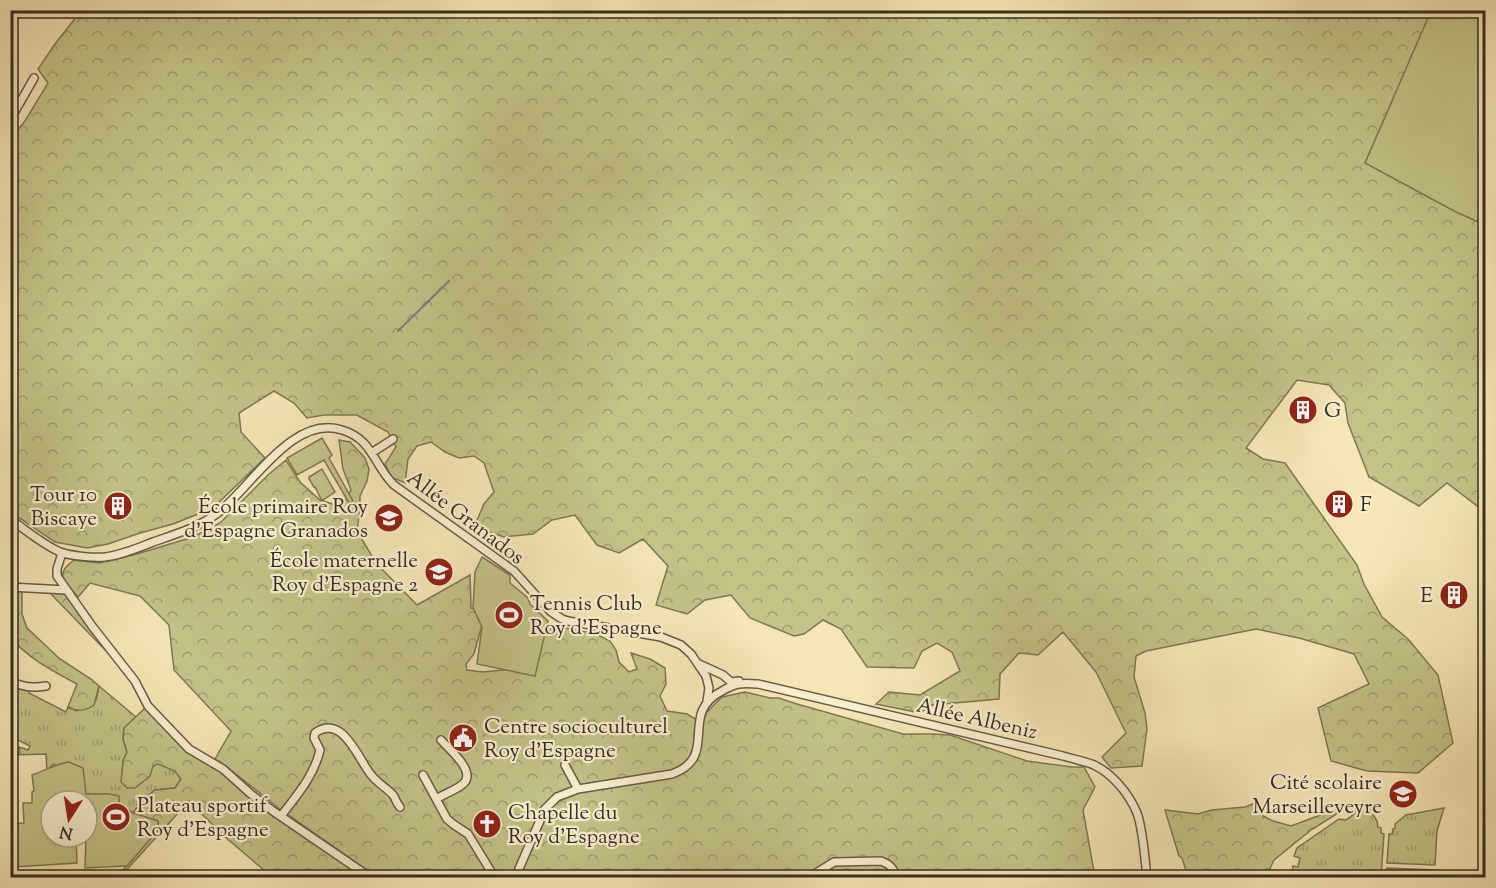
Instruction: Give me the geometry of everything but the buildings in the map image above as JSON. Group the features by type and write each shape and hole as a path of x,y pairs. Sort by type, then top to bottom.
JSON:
{"street":[{"path":"10,120 34,78"},
{"name":"Allée Granados","path":"10,519 62,553 95,557 115,555 198,525 222,510 274,455 310,430 341,429 362,440 394,485 513,571 556,616 568,621 669,640 686,649 699,664 709,682 707,701"},
{"path":"372,452 393,439"},
{"path":"62,553 57,576 135,681 148,706 189,749 223,769 252,795 371,878"},
{"path":"10,587 66,590"},
{"name":"Allée Granados","path":"699,664 723,675 730,682 746,681 758,684"},
{"path":"10,680 24,686 46,686"},
{"name":"Allée Albeniz","path":"724,690 730,682"},
{"name":"Allée Albeniz","path":"707,701 714,695 739,684 758,684 1093,765 1115,781 1126,793 1137,813 1148,878"},
{"path":"515,878 549,804 562,794 578,789 672,774 685,768 697,752 700,717 707,701"},
{"path":"281,816 309,778 320,750 314,738 315,733 326,728 331,728 346,736 369,772 394,796 395,802 400,807"},
{"path":"436,799 463,784 467,778 466,769 441,740"},
{"path":"565,765 578,789"},
{"path":"423,775 447,819 468,834 495,878"},
{"path":"808,878 834,862 881,861 891,866 897,878"}],"green space":[{"path":"1450,10 1455,15 1462,14 1464,11 1485,11 1485,512 1447,483 1419,506 1369,477 1348,423 1345,403 1329,385 1297,380 1246,448 1263,459 1285,463 1357,565 1364,584 1382,617 1408,639 1438,675 1453,743 1418,773 1367,771 1331,761 1318,708 1369,684 1354,654 1299,638 1256,629 1146,651 1136,656 1134,677 1145,713 1147,729 1142,766 1111,768 1102,757 1126,733 1096,672 1063,632 1038,655 1019,653 1000,674 999,699 932,705 920,713 876,704 889,692 920,695 960,671 952,652 937,643 922,651 914,668 867,667 841,629 823,620 804,634 794,636 750,618 731,595 705,600 687,614 656,605 668,566 643,539 619,553 597,545 575,515 552,520 533,534 504,537 474,527 484,504 494,492 484,463 474,456 459,458 431,442 417,446 408,459 405,483 391,477 385,464 396,447 388,432 357,415 324,415 307,418 294,403 274,391 239,413 241,432 265,458 213,508 173,524 87,548 55,542 11,514 10,139 25,121 48,83 38,69 81,11"},
{"path":"1431,11 1456,16 1471,11 1485,11 1485,225 1365,163"},
{"path":"322,438 332,455 329,458 353,501 349,503 324,460 297,475 287,458"},
{"path":"339,440 350,442 365,458 369,469 367,481 360,496 357,531 376,563 417,605 470,575 471,608 512,613 483,621 474,654 466,664 467,670 483,672 512,669 541,636 555,626 596,634 610,641 616,650 619,662 629,672 637,669 631,653 650,659 665,668 666,684 660,696 667,711 687,714 702,723 707,712 722,697 745,692 779,698 903,734 950,735 1027,761 1084,767 1095,787 1083,810 1095,877 377,877 280,809 215,759 231,731 174,670 169,625 140,596 90,583 78,597 63,578 64,570 74,560 99,563 137,554 193,537 220,523 286,460 300,482 320,500 342,507 351,490 343,469"},
{"path":"322,469 335,492 323,500 309,479"},
{"name":"Tennis Club Roy d'Espagne","path":"482,557 510,575 510,583 528,598 530,604 548,621 535,676 477,664 482,627 473,608 475,572"},
{"path":"11,589 22,590 22,614 27,628 60,659 99,686 94,705 81,710 68,707 77,684 33,658 11,638"},
{"path":"49,592 64,592 111,656"},
{"path":"11,683 31,688 29,693 66,712 68,707 77,711 96,700 99,686 136,717 124,728 123,739 127,752 123,761 153,766 158,763 175,771 181,779 175,788 155,790 133,813 108,794 99,794 99,789 80,789 54,764 47,770 46,754 11,755 13,748 14,753 20,753 19,747 28,750 30,746 11,734"},
{"path":"145,708 215,767 367,877 272,877 224,836 189,801 120,877 116,878 158,830 158,821 133,813 155,790 175,788 181,779 175,771 158,764 153,766 150,776 135,788 127,788 121,782 123,761 127,752 123,739 124,728"},
{"name":"Plateau sportif Roy d'Espagne","path":"69,762 83,768 85,789 39,789 39,849 76,849 77,863 13,867 11,824 24,823 23,803 32,803 32,792 34,791 32,775"},
{"name":"Plateau sportif Roy d'Espagne","path":"99,794 119,796 119,803 133,813 158,821 158,830 127,866 85,868 86,849 99,849"},
{"path":"1258,802 1263,816 1291,826 1345,806 1346,808 1311,830 1274,860 1266,877 1188,877 1165,810 1198,814 1212,810 1245,807"},
{"path":"1359,803 1368,806 1378,827 1381,828 1381,833 1384,834 1381,877 1294,877 1293,866 1298,867 1300,858 1294,856 1297,848 1339,819 1346,820 1354,814 1352,810 1354,808 1356,812 1359,811 1356,806"},
{"path":"1444,808 1437,831 1435,865 1387,863 1389,834 1392,834 1395,824 1406,815"},
{"path":"1387,868 1435,870 1441,877 1386,877"}],"waterway":[{"path":"398,331 449,281"}],"place":[{"name":"G","path":"1303,410"},
{"name":"F","path":"1339,504"},
{"name":"Tour 10 Biscaye","path":"118,506"},
{"name":"École primaire Roy d'Espagne Granados","path":"389,518"},
{"name":"École maternelle Roy d'Espagne 2","path":"439,572"},
{"name":"E","path":"1454,595"},
{"name":"Tennis Club Roy d'Espagne","path":"509,615"},
{"name":"Centre socioculturel Roy d'Espagne","path":"463,738"},
{"name":"Cité scolaire Marseilleveyre","path":"1403,794"},
{"name":"Plateau sportif Roy d'Espagne","path":"116,817"},
{"name":"Chapelle du Roy d’Espagne","path":"487,824"}]}
